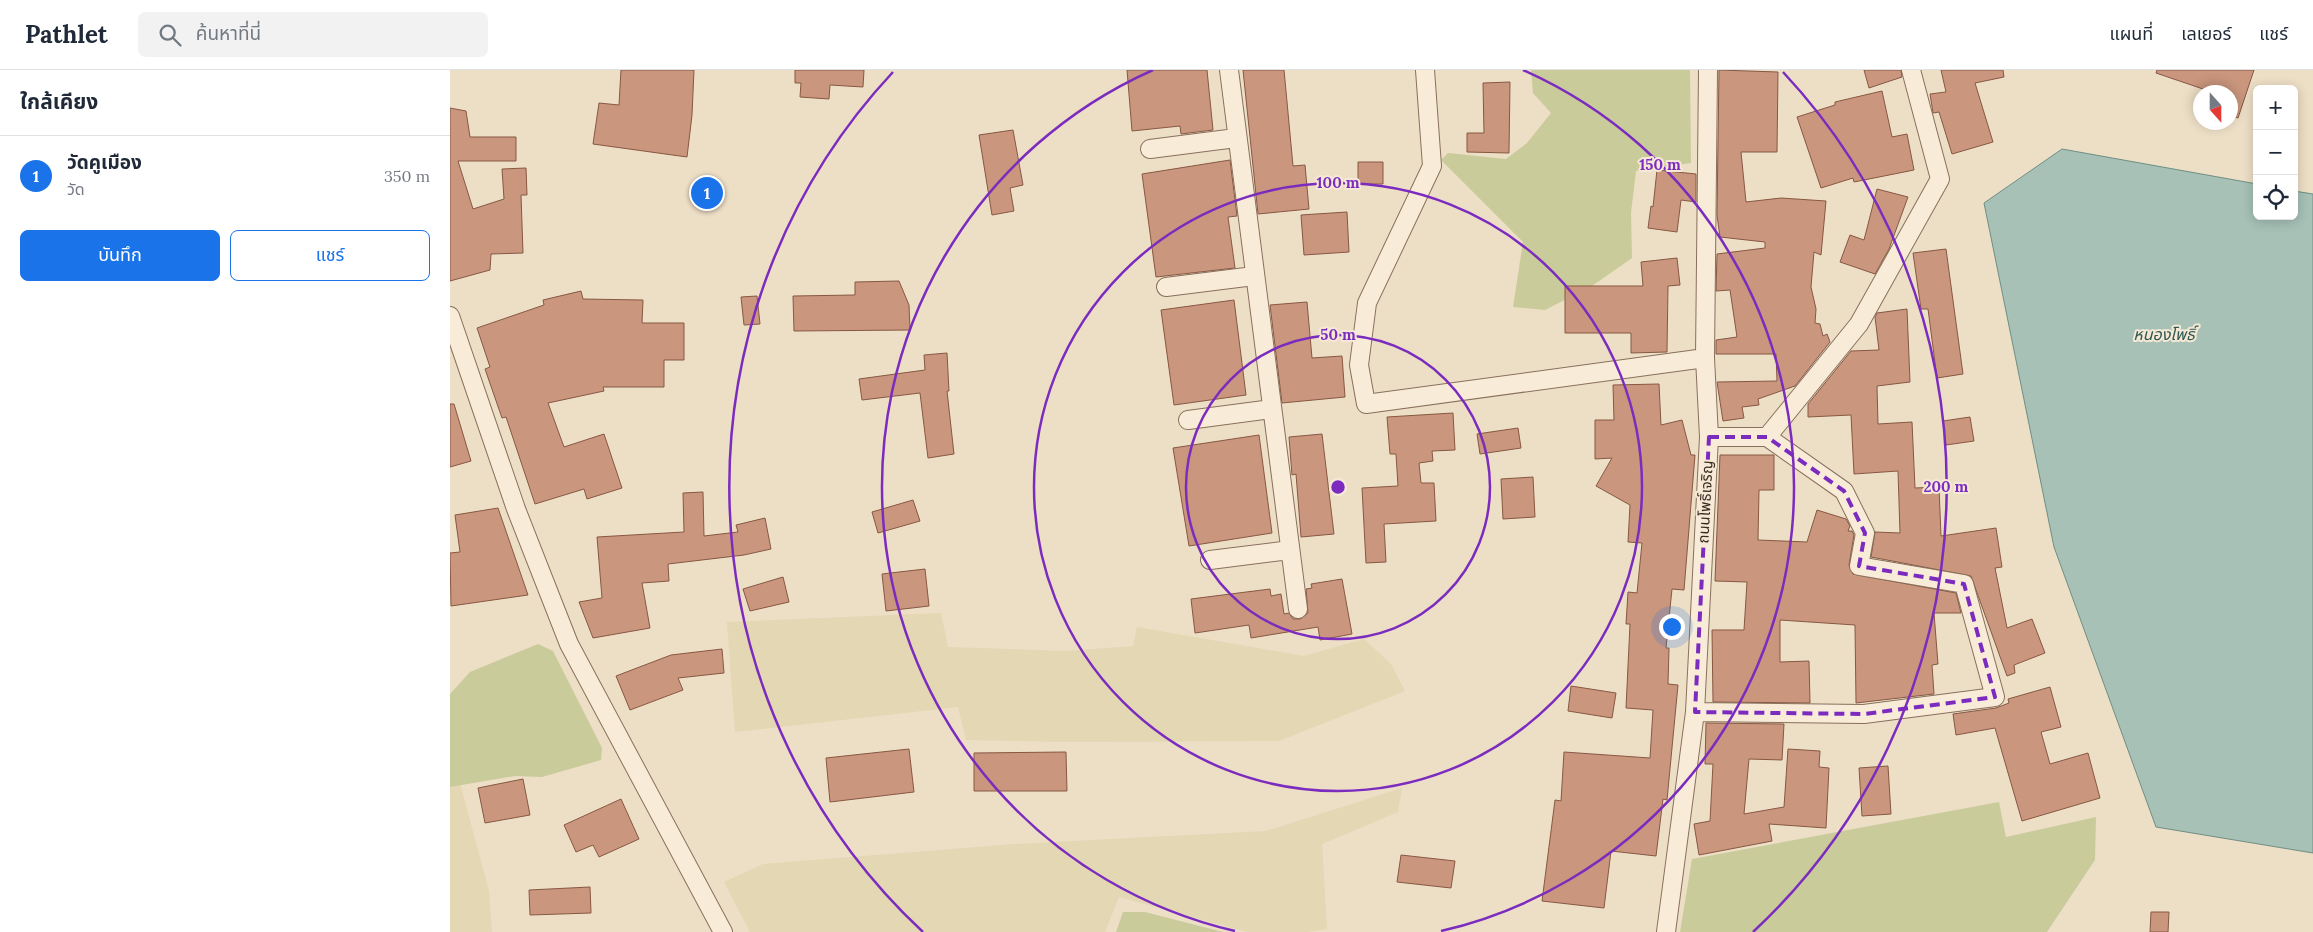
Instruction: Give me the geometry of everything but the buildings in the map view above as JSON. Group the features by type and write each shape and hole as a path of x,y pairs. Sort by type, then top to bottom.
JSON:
{"street":[{"path":"1229,70 1236,138 1298,609"},
{"path":"1426,70 1432,166 1367,303 1359,365 1366,404 1705,358"},
{"name":"ถนนโพธิ์เจริญ","path":"1666,932 1695,712 1708,437 1705,358 1708,70"},
{"path":"1767,437 1860,324 1940,179 1911,70"},
{"path":"1150,149 1236,138"},
{"path":"1166,287 1254,276"},
{"path":"450,316 516,509 569,644 723,932"},
{"path":"1188,420 1272,410"},
{"path":"1695,712 1864,714 1995,697 1964,584 1859,566 1865,533 1844,491 1767,437 1708,437"},
{"path":"1210,560 1290,550"}],"highlighted area":[{"path":"1709,437 1767,437 1844,491 1865,533 1859,566 1964,584 1995,697 1864,714 1695,712"}],"shaded area":[{"path":"941,613 948,647 1066,651 1133,646 1137,627 1304,656 1364,639 1391,664 1405,691 1279,741 1065,742 966,740 958,707 735,732 727,622"},
{"path":"450,746 489,891 492,932 450,932"},
{"path":"1402,788 1398,812 1322,844 1327,929 1307,932 1247,932 1119,897 1105,932 750,932 724,882 763,864 1014,844 1266,831"}],"green space":[{"path":"1531,70 1690,70 1691,163 1636,171 1631,213 1632,258 1592,286 1545,310 1513,307 1523,242 1441,160 1448,153 1506,159 1527,143 1551,113 1533,93"},
{"path":"538,644 553,651 602,748 601,760 542,777 515,776 450,787 450,694 470,672"},
{"path":"1999,802 2006,837 2096,817 2095,860 2047,932 1680,932 1692,859"},
{"path":"1123,912 1145,912 1223,932 1116,932"}],"water":[{"name":"หนองโพธิ์","path":"2062,149 2253,183 2253,220 2298,220 2298,192 2313,194 2313,853 2156,827 2054,547 1984,203"}],"place":[{"name":"วัดคูเมือง","path":"707,193"}]}
